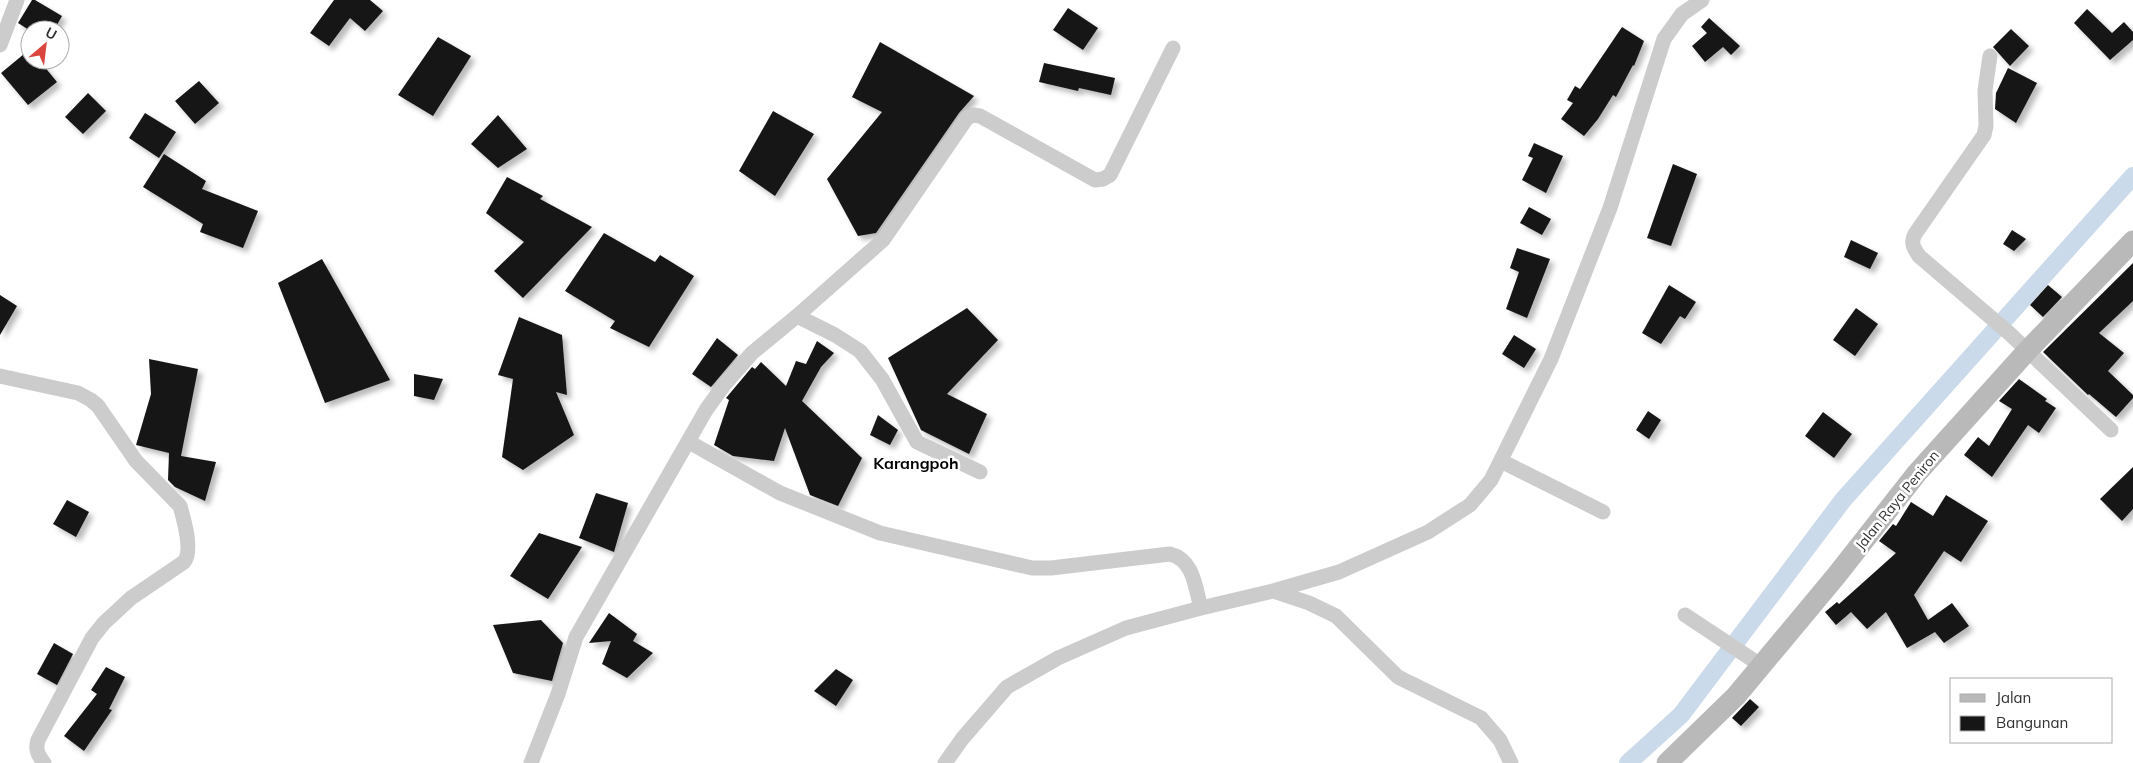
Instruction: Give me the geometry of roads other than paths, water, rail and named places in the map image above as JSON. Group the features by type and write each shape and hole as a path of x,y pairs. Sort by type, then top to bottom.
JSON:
{"main road":[{"name":"Jalan Raya Peniron","path":"1667,763 1736,696 1754,660 1836,576 1917,473 2027,351 2133,241"}],"street":[{"path":"0,44 16,0"},
{"path":"945,763 962,739 1007,687 1030,672 1058,658 1126,628 1201,608 1273,592 1339,572 1428,532 1470,505 1491,480 1551,359 1610,208 1664,39 1682,14 1702,0"},
{"path":"531,763 558,694 576,638 706,410 724,385 752,353 884,240 967,118 973,115 980,116 1095,180 1103,179 1110,175 1173,48"},
{"path":"1990,56 1985,90 1986,126 1984,135 1915,234 1912,242 1919,256 2009,333 2111,430"},
{"path":"797,316 835,335 860,351 882,380 917,442 980,472"},
{"path":"0,376 78,393 98,406 136,461 180,506 189,553 184,562 119,608 92,638 38,740 36,748 38,755 44,763"},
{"path":"689,442 780,493 880,533 1032,568 1051,568 1170,554 1189,566 1201,608"},
{"path":"1501,461 1602,512"},
{"path":"1273,592 1309,604 1336,616 1398,677 1481,718 1500,740 1511,763"},
{"path":"1685,615 1754,660"}],"waterway":[{"path":"1628,763 1681,715 1843,500 2133,176"}],"district":[{"name":"Karangpoh","path":"916,463"}]}
